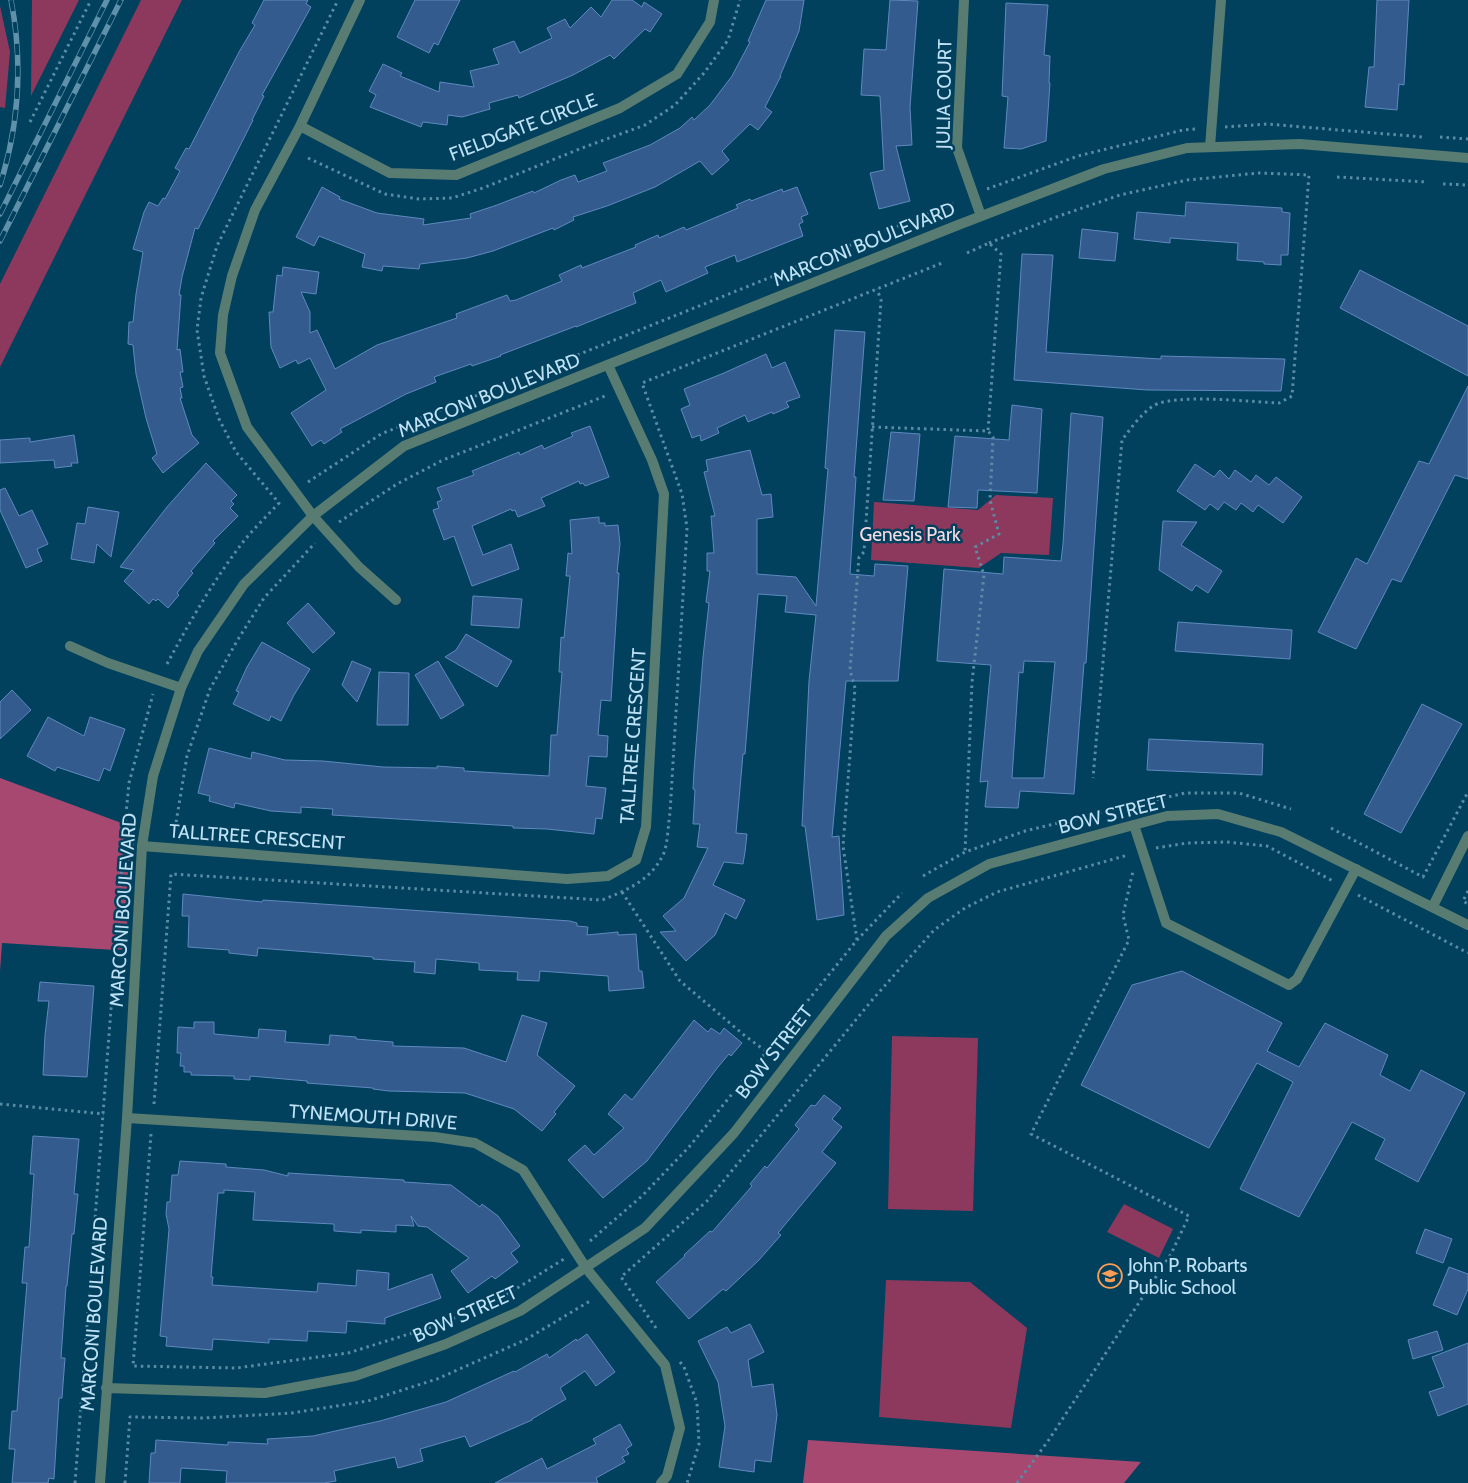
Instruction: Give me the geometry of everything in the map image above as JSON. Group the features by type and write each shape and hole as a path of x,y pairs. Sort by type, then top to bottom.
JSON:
{"street":[{"path":"360,0 300,126 255,210 232,276 222,315 220,353 247,427 313,516 359,567 396,600"},
{"name":"FIELDGATE CIRCLE","path":"300,126 390,173 456,175 620,108 677,74 710,22 714,0"},
{"name":"JULIA COURT","path":"964,0 957,148 981,216"},
{"path":"1210,147 1221,0"},
{"name":"MARCONI BOULEVARD","path":"100,1483 127,1118 142,846 153,776 181,688 198,651 244,584 313,516 404,446 981,216 1104,169 1187,148 1300,144 1468,158"},
{"name":"TALLTREE CRESCENT","path":"142,846 567,879 608,876 636,860 646,827 664,494 652,460 608,365"},
{"path":"70,646 108,663 181,688"},
{"name":"BOW STREET","path":"106,1388 265,1394 355,1376 446,1344 520,1311 645,1228 734,1133 886,936 928,898 989,864 1167,816 1218,814 1280,832 1433,906 1468,925"},
{"path":"1134,825 1138,853 1166,923 1289,985 1298,980 1356,869"},
{"path":"1433,906 1468,836"},
{"name":"TYNEMOUTH DRIVE","path":"127,1118 435,1137 475,1143 523,1170 586,1268 665,1364 680,1428 667,1476 661,1483"}],"path":[{"path":"30,122 91,0"},
{"path":"167,664 194,614 218,577 241,544 279,503 236,452 218,418 204,376 197,330 201,298 217,246 338,0"},
{"path":"1440,137 1468,139"},
{"path":"967,253 1059,216 1120,195 1187,180 1259,173 1309,175 1292,396 1279,403 1185,399 1154,405 1134,422 1122,440 1093,778"},
{"path":"1337,177 1427,182"},
{"path":"1443,184 1468,186"},
{"path":"308,482 381,434 955,203"},
{"path":"988,432 1001,254 989,243"},
{"path":"154,1104 171,874 602,900 644,880 664,854 670,813 687,528 682,494 642,383 942,263"},
{"path":"857,940 843,846 855,688 850,670 859,557 864,552 881,300 877,289"},
{"path":"339,522 397,484 443,460 605,396"},
{"path":"872,427 988,432 993,437 990,500 1000,534 975,547 984,575 972,682 965,852"},
{"path":"174,836 187,756 210,689 264,598 314,543"},
{"path":"75,1483 101,1133 104,1114 122,849 129,784 154,692"},
{"path":"1331,828 1423,877 1468,792"},
{"path":"657,1330 621,1277 707,1201 873,1000 934,930 965,908 998,892 1138,853 1187,843 1226,842 1267,846 1468,953"},
{"path":"1017,1483 1048,1441 1171,1254 1189,1216 1031,1134 1129,940 1123,915 1138,853"},
{"path":"1468,891 1463,901 1468,904"},
{"path":"622,892 680,981 767,1052"},
{"path":"590,1241 642,1196 690,1147 857,940 902,893"},
{"path":"0,1104 104,1114"},
{"path":"151,1133 133,1366 236,1368 348,1353 441,1324 511,1292 564,1259"},
{"path":"678,1360 684,1367 697,1403 699,1444 687,1483"}],"green space":[{"path":"32,0 79,0 31,96"},
{"path":"141,0 182,0 0,367 0,284"},
{"path":"0,6 10,52 5,108 0,107"},
{"name":"Genesis Park","path":"996,495 1053,498 1049,555 1001,553 979,568 871,560 874,502 978,510"},
{"path":"892,1036 978,1038 973,1211 888,1209"},
{"path":"1124,1204 1173,1229 1159,1258 1107,1232"},
{"path":"886,1280 970,1282 1027,1328 1011,1428 879,1417"}],"shaded area":[{"path":"0,778 135,828 125,949 2,943 0,971"},
{"path":"808,1440 1141,1462 1124,1483 803,1483"}],"building":[{"path":"264,0 308,0 306,4 311,7 262,95 264,96 253,120 198,229 195,228 179,295 181,295 177,350 180,349 183,372 180,372 183,387 180,388 182,398 180,398 192,435 199,443 163,473 152,458 157,454 136,374 133,345 128,344 129,322 133,322 143,252 133,249 144,212 149,202 158,206 163,198 165,199 180,171 175,168 186,148 189,149 255,25 252,23"},
{"path":"415,0 460,0 438,45 434,43 429,53 397,37"},
{"path":"612,0 632,0 642,7 644,2 662,14 650,32 645,29 614,59 610,55 573,75 519,98 518,95 489,103 490,109 462,117 448,115 447,125 423,122 421,127 370,107 376,95 369,91 383,64 402,73 400,76 439,92 440,82 474,87 470,71 499,64 493,49 514,41 520,53 552,38 547,28 565,19 570,28 591,7 601,17"},
{"path":"766,0 804,0 799,31 781,76 765,107 772,112 758,130 750,124 722,151 729,160 712,175 700,161 655,187 573,217 574,220 554,230 553,228 493,251 467,258 420,264 419,269 383,266 382,271 362,267 365,254 319,236 314,246 296,237 322,187 340,197 339,199 377,213 424,219 423,225 471,218 470,214 533,191 534,193 575,175 578,182 607,171 603,163 650,145 680,128 692,117 694,120 710,105 732,76 750,42 748,41"},
{"path":"890,0 918,1 910,107 912,145 896,146 910,201 879,209 870,173 884,170 880,96 861,95 864,49 886,50"},
{"path":"1377,0 1409,0 1404,85 1399,84 1397,110 1365,107 1369,67 1374,67"},
{"path":"1006,3 1048,5 1044,55 1050,56 1046,141 1021,149 1004,148 1008,97 1002,96"},
{"path":"797,187 808,214 801,217 803,222 799,224 803,236 737,262 735,255 705,267 708,273 666,292 661,280 633,293 636,303 501,356 434,377 436,382 406,394 340,429 342,432 324,444 321,440 312,446 291,413 326,390 310,358 298,364 296,360 280,368 271,347 269,312 273,312 277,275 282,276 283,267 319,272 316,294 301,292 310,312 310,333 317,330 335,369 377,345 457,318 456,314 507,295 510,301 516,300 562,281 559,275 581,265 582,268 636,247 635,245 658,235 659,238 684,227 686,230 738,208 736,205 750,199 751,201 782,189 783,192"},
{"path":"1186,202 1282,208 1282,212 1290,213 1288,255 1281,255 1281,265 1264,264 1264,262 1237,260 1238,243 1170,238 1170,243 1134,239 1137,212 1185,216"},
{"path":"1082,229 1118,233 1115,261 1079,258"},
{"path":"1022,254 1053,255 1046,352 1161,359 1161,356 1285,359 1281,391 1147,390 1014,380"},
{"path":"1360,270 1468,326 1468,376 1340,308"},
{"path":"835,330 865,332 854,477 856,477 850,574 874,576 875,564 908,566 898,681 846,681 832,837 839,836 844,915 817,920 805,826 802,826 809,681 816,615 785,612 787,596 758,594 745,754 743,754 736,833 747,834 745,852 743,864 724,862 713,885 745,900 736,919 725,913 715,935 686,961 660,932 676,931 663,916 684,898 708,848 697,847 700,824 693,824 694,771 709,603 706,602 710,571 707,571 707,553 714,553 711,516 715,516 704,472 708,471 706,460 750,450 762,495 771,494 773,517 757,519 757,574 796,577 816,606 828,469 825,468"},
{"path":"766,354 772,368 785,362 800,397 786,402 789,407 773,414 772,412 748,422 745,415 717,428 719,433 701,441 700,435 692,438 681,409 690,405 684,389"},
{"path":"1468,386 1468,479 1455,475 1401,582 1392,579 1356,649 1318,632 1356,558 1367,564 1419,461 1429,464"},
{"path":"1012,405 1042,409 1037,493 978,490 977,508 948,507 955,436 1009,440"},
{"path":"1071,413 1103,417 1086,663 1084,663 1074,794 1020,791 1018,808 985,807 988,781 980,782 991,665 937,661 944,569 1003,574 1004,557 1061,561","holes":["1024,661 1055,662 1044,778 1012,778 1019,672 1023,673"]},
{"path":"590,426 609,477 585,486 583,483 580,484 579,481 541,498 545,506 518,517 515,510 512,511 511,509 472,526 483,555 511,544 519,569 472,586 454,536 444,540 433,510 439,508 437,502 442,500 437,488 474,475 472,471 519,452 520,455 542,445 544,449 573,436 571,433"},
{"path":"891,432 920,434 914,501 883,500"},
{"path":"74,435 78,463 71,463 72,466 55,468 54,460 0,463 0,440 30,438 30,442"},
{"path":"206,463 237,495 231,501 234,504 230,508 238,516 213,541 215,543 191,571 193,573 168,608 158,599 156,601 153,599 149,604 124,581 134,570 120,567 167,507"},
{"path":"1195,464 1214,477 1220,470 1229,479 1235,470 1251,482 1256,475 1269,485 1276,477 1302,497 1283,523 1258,505 1253,512 1241,503 1236,510 1224,502 1218,510 1210,504 1205,510 1177,491"},
{"path":"5,488 19,516 32,510 48,544 37,549 42,561 26,568 0,510 0,490"},
{"path":"88,507 119,512 111,557 97,544 94,563 71,559 77,523 85,524"},
{"path":"599,517 599,523 605,523 605,526 618,525 620,544 611,701 601,700 598,735 608,736 607,757 589,756 586,786 606,788 602,819 596,818 594,834 547,829 513,828 513,826 332,815 333,809 301,807 301,813 271,811 235,803 234,808 209,801 210,796 198,793 209,748 251,759 252,752 285,760 323,761 383,767 437,768 437,766 464,768 464,771 549,776 551,735 557,735 562,672 559,672 561,637 564,638 570,576 566,576 568,553 572,554 570,520"},
{"path":"1163,521 1197,522 1181,545 1222,571 1208,593 1196,585 1192,591 1159,570"},
{"path":"473,596 522,599 519,628 471,625"},
{"path":"308,603 335,633 313,653 287,623"},
{"path":"1178,622 1292,630 1290,659 1175,651"},
{"path":"466,634 512,661 497,687 445,657 456,650"},
{"path":"262,642 310,669 281,721 271,716 269,721 233,704 239,692 236,691 247,667"},
{"path":"352,661 371,669 357,702 342,685"},
{"path":"438,661 464,705 441,719 415,675"},
{"path":"379,672 409,673 408,725 377,725"},
{"path":"12,690 31,710 0,739 0,702"},
{"path":"1422,704 1462,724 1401,833 1364,814"},
{"path":"48,717 84,736 90,717 125,729 110,771 104,768 99,781 57,767 55,771 27,756"},
{"path":"1149,739 1263,744 1262,775 1147,770"},
{"path":"183,894 262,902 263,900 570,921 577,923 577,926 588,927 587,935 618,932 618,935 636,934 639,971 642,971 644,988 609,991 608,976 540,971 539,981 517,980 518,972 479,970 479,963 436,959 435,974 414,972 415,962 373,959 373,957 258,948 257,956 229,953 229,950 188,947 189,916 182,916"},
{"path":"1182,971 1282,1023 1267,1051 1299,1067 1325,1023 1388,1055 1380,1075 1410,1091 1421,1070 1465,1093 1418,1182 1375,1159 1385,1139 1352,1122 1299,1217 1240,1189 1293,1082 1257,1063 1209,1148 1081,1085 1132,985"},
{"path":"40,982 94,986 87,1077 43,1075 49,1001 38,1001"},
{"path":"522,1015 547,1023 537,1055 575,1086 554,1112 556,1114 542,1131 514,1109 465,1093 389,1091 250,1076 250,1080 234,1079 234,1076 191,1075 191,1072 184,1072 184,1066 180,1066 181,1053 177,1053 178,1027 194,1028 194,1022 214,1022 214,1034 258,1038 259,1029 286,1031 285,1042 329,1045 330,1035 356,1037 356,1039 393,1042 393,1046 464,1048 506,1062"},
{"path":"694,1020 708,1032 711,1028 720,1034 724,1028 742,1043 718,1067 647,1161 603,1198 568,1160 585,1145 594,1155 624,1128 608,1114 625,1094 632,1100"},
{"path":"824,1095 841,1108 832,1119 842,1127 822,1152 836,1163 778,1233 781,1235 759,1260 726,1291 723,1289 689,1319 656,1282 710,1231 712,1232 752,1186 750,1184 765,1166 767,1168 799,1129 795,1125 811,1105 815,1106"},
{"path":"33,1136 79,1139 74,1194 78,1194 66,1286 61,1358 65,1358 62,1398 59,1398 54,1479 49,1478 48,1483 12,1483 15,1449 9,1449 12,1411 17,1411 27,1283 22,1283 25,1247 29,1247 34,1174 30,1174"},
{"path":"180,1161 226,1164 226,1167 264,1170 288,1176 288,1173 404,1180 404,1182 451,1185 480,1207 482,1204 498,1216 520,1246 511,1253 518,1262 495,1279 492,1276 468,1293 451,1271 469,1258 427,1227 418,1226 411,1216 414,1226 396,1225 396,1232 361,1230 361,1233 334,1231 334,1224 253,1220 255,1192 224,1190 224,1193 218,1193 211,1277 213,1277 212,1285 317,1292 318,1283 356,1286 357,1270 389,1273 388,1290 432,1274 441,1298 385,1318 385,1324 347,1321 346,1333 308,1331 307,1341 269,1339 269,1343 213,1339 212,1350 166,1346 167,1337 160,1336 169,1229 166,1214 167,1202 170,1202 172,1175 178,1175"},
{"path":"1425,1229 1452,1239 1443,1263 1416,1253"},
{"path":"1449,1267 1468,1274 1468,1289 1457,1315 1433,1305"},
{"path":"750,1324 764,1352 748,1360 752,1387 773,1384 777,1415 771,1462 755,1460 754,1472 719,1467 725,1426 718,1382 698,1341 727,1327 731,1333"},
{"path":"1437,1331 1443,1350 1413,1359 1408,1340"},
{"path":"587,1334 615,1372 596,1386 585,1371 560,1388 566,1399 532,1420 470,1447 465,1436 420,1449 423,1461 398,1468 395,1457 334,1471 336,1481 324,1483 226,1483 227,1471 181,1468 180,1483 149,1483 151,1453 155,1453 156,1440 228,1445 228,1442 268,1444 267,1439 313,1436 380,1421 446,1402 515,1372 547,1354 549,1358 576,1339 577,1341"},
{"path":"1468,1343 1468,1404 1438,1416 1429,1392 1444,1387 1432,1357"},
{"path":"620,1424 632,1445 626,1449 629,1454 622,1457 625,1462 596,1478 598,1483 495,1483 542,1458 547,1469 596,1444 593,1439"}],"railway":[{"path":"0,185 11,140 17,93 17,47 11,0"},
{"path":"0,214 107,0"},
{"path":"0,241 121,0"}],"place":[{"name":"John P. Robarts Public School","path":"1110,1276"}]}
